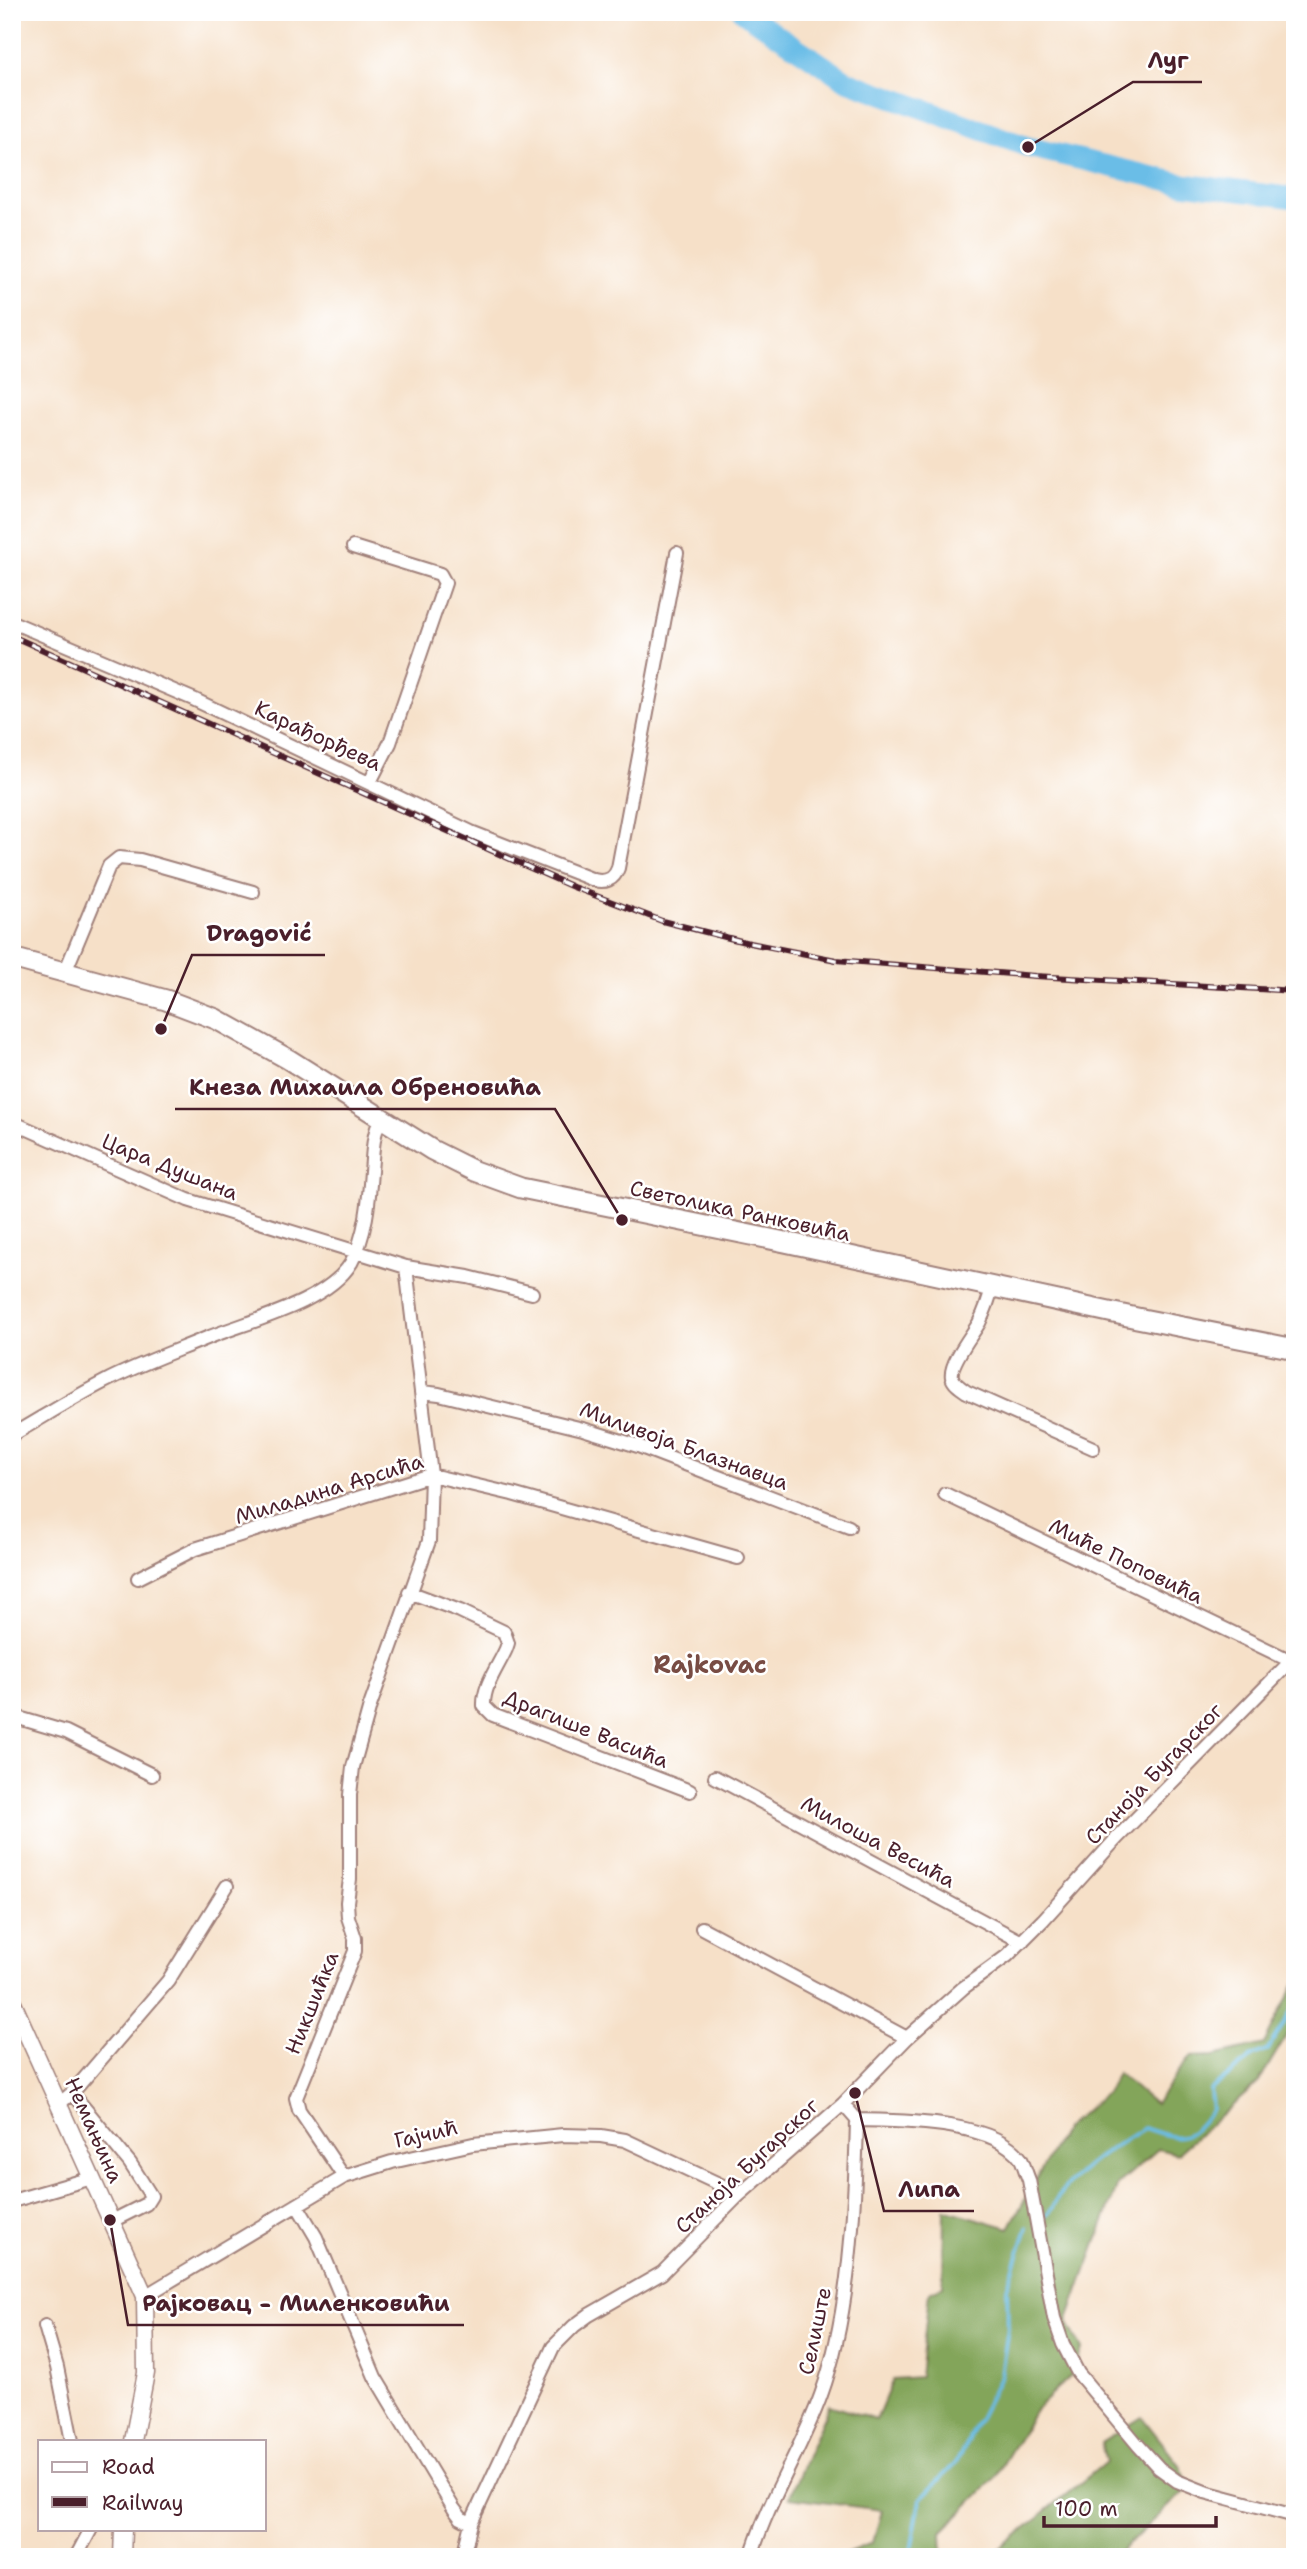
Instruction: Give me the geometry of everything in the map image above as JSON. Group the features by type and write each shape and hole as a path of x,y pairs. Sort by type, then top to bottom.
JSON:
{"main road":[{"name":"Светолика Ранковића","path":"12,958 166,1000 224,1023 288,1059 451,1161 521,1188 1295,1349"}],"street":[{"path":"353,547 440,574 446,583 390,743 370,782"},
{"name":"Карађорђева","path":"12,622 132,672 370,782 471,832 594,880 608,880 614,877 618,868 677,553"},
{"path":"65,972 109,866 119,858 140,860 253,892"},
{"path":"12,1435 105,1381 327,1288 343,1274 356,1251 368,1203 375,1132 381,1119"},
{"name":"Цара Душана","path":"12,1122 188,1200 406,1267 468,1277 532,1293"},
{"path":"406,1267 431,1475 429,1541 409,1592"},
{"path":"992,1287 988,1304 978,1325 955,1362 952,1371 955,1382 967,1392 1093,1448"},
{"name":"Миливоја Блазнавца","path":"422,1392 583,1429 638,1446 849,1527"},
{"name":"Миладина Арсића","path":"138,1578 195,1549 431,1475 512,1494 738,1558"},
{"name":"Миће Поповића","path":"945,1494 1293,1659"},
{"name":"Никшићка","path":"344,2177 299,2110 296,2098 355,1951 355,1938 347,1909 353,1767 370,1706 409,1592"},
{"name":"Драгише Васића","path":"409,1592 460,1611 504,1632 508,1643 485,1690 484,1706 493,1715 690,1791"},
{"name":"Станоја Бугарског","path":"463,2557 471,2523 553,2347 589,2315 662,2273 737,2197 843,2104 906,2038 1022,1942 1117,1838 1293,1659"},
{"path":"12,1716 66,1732 152,1775"},
{"name":"Милоша Весића","path":"715,1777 1022,1942"},
{"path":"59,2104 72,2093 169,1981 227,1886"},
{"path":"702,1928 906,2038"},
{"name":"Немањина","path":"12,2001 145,2296 146,2373 133,2440"},
{"path":"72,2093 130,2163 151,2196 146,2204 112,2221"},
{"path":"843,2104 857,2120 944,2124 970,2130 1006,2145 1021,2159 1029,2179 1054,2318 1062,2344 1078,2373 1138,2445 1159,2468 1177,2482 1295,2516"},
{"name":"Селиште","path":"751,2557 760,2528 821,2395 831,2363 847,2275 857,2120"},
{"name":"Гајчић","path":"145,2296 344,2177 392,2162 473,2144 563,2135 625,2140 723,2186 737,2197"},
{"path":"12,2201 92,2178"},
{"path":"297,2205 316,2237 375,2377 454,2509 461,2518 471,2523"},
{"path":"45,2326 57,2367 72,2440"},
{"path":"76,2557 90,2530"},
{"path":"122,2557 123,2530"}],"green space":[{"path":"1295,1983 1295,2021 1258,2083 1177,2154 1158,2149 1118,2184 1067,2322 1082,2349 1073,2374 1036,2409 994,2479 942,2532 943,2557 836,2557 873,2543 882,2510 789,2498 829,2405 876,2420 893,2379 920,2377 929,2292 943,2286 944,2209 1009,2228 1064,2129 1106,2093 1117,2073 1155,2104 1190,2057 1214,2056 1264,2044"},
{"path":"1142,2417 1180,2465 1189,2487 1115,2557 990,2557 1106,2462 1101,2443"}],"waterway":[{"path":"743,12 847,81 1028,147 1183,184 1295,198"},
{"path":"1044,2217 1051,2211 1062,2191 1081,2172 1144,2128 1175,2136 1183,2136 1196,2128 1212,2109 1210,2090 1252,2057 1268,2050 1295,2005"},
{"path":"910,2557 920,2499 956,2463 1001,2375 1008,2328 1007,2288 1027,2228"}],"railway":[{"path":"12,636 573,887 662,921 745,942 836,960 1035,976 1295,991"}],"place":[{"name":"Луг","path":"1028,147"},
{"name":"Dragović","path":"161,1029"},
{"name":"Кнеза Михаила Обреновића","path":"622,1220"},
{"name":"Липа","path":"855,2093"},
{"name":"Рајковац - Миленковићи","path":"110,2220"}],"district":[{"name":"Rajkovac","path":"710,1665"}]}
